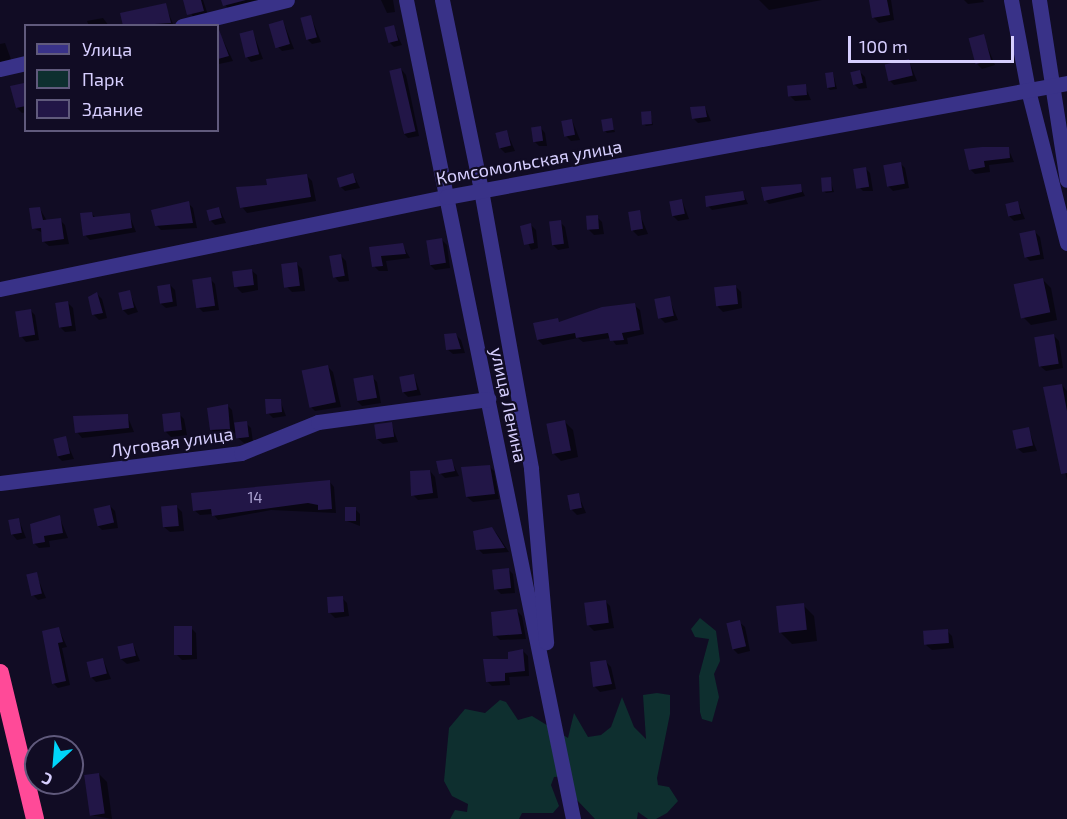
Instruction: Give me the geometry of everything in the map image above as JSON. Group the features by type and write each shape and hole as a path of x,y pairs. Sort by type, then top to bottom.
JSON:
{"highway":[{"path":"0,673 35,819"}],"street":[{"path":"190,24 287,0"},
{"name":"улица Ленина","path":"406,0 573,819"},
{"path":"441,0 481,190 531,469 552,714"},
{"path":"1011,0 1028,90 1067,243"},
{"path":"1039,0 1061,85 1067,180"},
{"path":"0,69 24,63"},
{"name":"Комсомольская улица","path":"0,289 481,190 1061,85"},
{"name":"Луговая улица","path":"0,483 242,453 318,422 488,399"}],"green space":[{"path":"700,618 716,631 720,661 714,674 719,697 712,722 702,719 700,712 699,676 709,639 695,637 691,629"},
{"path":"657,693 670,695 670,714 657,778 658,785 669,787 678,801 667,813 656,819 648,819 638,812 637,819 595,819 576,799 570,776 554,777 551,785 559,806 553,813 522,813 519,819 450,819 455,810 467,812 468,804 452,796 444,781 449,728 465,709 485,713 500,700 506,702 518,720 532,716 568,738 574,713 588,737 601,735 611,727 622,697 634,727 646,739 643,695"}],"building":[{"path":"183,0 201,0 204,11 187,15"},
{"path":"221,0 246,0 223,6"},
{"path":"869,0 887,0 890,15 872,18"},
{"path":"166,3 171,23 123,24 120,13"},
{"path":"311,15 317,37 306,40 300,18"},
{"path":"283,20 290,44 275,48 269,24"},
{"path":"394,25 398,40 388,43 384,28"},
{"path":"219,30 229,56 219,59"},
{"path":"253,30 259,54 245,58 239,33"},
{"path":"984,34 991,60 976,64 969,38"},
{"path":"909,59 913,76 888,81 885,65"},
{"path":"401,68 416,131 404,134 389,71"},
{"path":"860,70 863,83 853,85 850,72"},
{"path":"833,72 835,87 827,88 825,73"},
{"path":"24,83 24,106 16,108 10,86"},
{"path":"806,84 807,95 788,97 787,86"},
{"path":"705,106 707,117 692,119 690,107"},
{"path":"651,111 652,124 642,125 641,112"},
{"path":"612,118 614,130 603,132 601,120"},
{"path":"572,119 575,135 564,137 561,121"},
{"path":"541,126 543,141 533,142 531,127"},
{"path":"507,130 511,146 499,148 495,133"},
{"path":"1009,147 1010,158 984,161 985,167 969,170 964,149"},
{"path":"901,162 905,184 887,187 883,165"},
{"path":"866,167 869,187 856,189 853,169"},
{"path":"353,173 356,183 340,188 337,178"},
{"path":"307,174 311,197 240,208 236,187 267,185 266,179"},
{"path":"831,177 832,191 822,192 821,178"},
{"path":"801,184 802,192 764,201 761,187"},
{"path":"743,191 745,200 706,207 705,196"},
{"path":"682,199 685,214 672,216 669,201"},
{"path":"189,201 193,223 155,226 151,210"},
{"path":"1018,201 1021,214 1008,217 1005,204"},
{"path":"40,207 43,220 61,218 64,239 42,242 41,228 32,229 29,208"},
{"path":"219,207 222,218 209,221 206,210"},
{"path":"640,210 643,229 631,231 628,212"},
{"path":"92,212 93,217 130,213 132,228 83,236 80,213"},
{"path":"598,215 599,229 587,230 586,216"},
{"path":"561,220 564,244 552,245 549,221"},
{"path":"531,223 534,243 524,245 520,226"},
{"path":"1035,230 1040,254 1025,258 1019,233"},
{"path":"442,238 446,263 430,265 426,241"},
{"path":"403,243 406,254 381,256 383,266 372,267 369,247"},
{"path":"341,254 345,276 333,278 329,256"},
{"path":"297,262 300,286 284,288 281,264"},
{"path":"252,269 254,285 234,287 232,271"},
{"path":"211,277 215,306 196,308 192,280"},
{"path":"1043,278 1050,312 1021,318 1014,284"},
{"path":"170,284 173,302 160,304 157,286"},
{"path":"736,285 738,304 716,306 714,287"},
{"path":"130,290 134,308 122,310 118,293"},
{"path":"97,292 103,313 92,315 88,297"},
{"path":"670,296 674,316 658,319 654,299"},
{"path":"68,301 72,326 59,328 55,303"},
{"path":"635,303 640,330 622,333 624,340 610,341 608,333 576,338 575,333 537,340 533,323 558,318 559,322 602,307"},
{"path":"31,309 35,335 19,337 15,312"},
{"path":"456,333 461,349 446,350 444,334"},
{"path":"1054,334 1059,364 1039,367 1034,337"},
{"path":"328,365 336,402 309,408 302,371"},
{"path":"414,374 417,390 402,393 399,377"},
{"path":"373,375 377,398 357,401 353,378"},
{"path":"1062,384 1067,411 1067,473 1061,474 1043,387"},
{"path":"265,399 281,399 282,412 266,414"},
{"path":"228,404 230,429 210,430 207,408"},
{"path":"180,412 182,430 164,432 162,414"},
{"path":"128,414 129,428 75,433 73,416"},
{"path":"565,420 571,450 552,454 546,424"},
{"path":"247,421 249,437 236,438 234,423"},
{"path":"392,422 394,437 376,439 374,425"},
{"path":"1029,427 1033,446 1016,449 1012,431"},
{"path":"66,436 70,454 57,456 53,439"},
{"path":"452,459 455,471 439,474 436,461"},
{"path":"490,465 495,494 466,497 461,467"},
{"path":"430,470 433,493 411,496 410,471"},
{"path":"330,480 332,509 318,510 318,505 308,503 212,516 211,509 193,511 191,493"},
{"path":"579,493 582,508 570,510 567,495"},
{"path":"110,505 114,523 97,526 93,509"},
{"path":"177,505 179,526 163,527 161,506"},
{"path":"345,507 356,507 356,521 345,521"},
{"path":"60,515 63,533 44,536 45,542 33,544 30,524"},
{"path":"19,518 22,533 11,535 8,520"},
{"path":"492,527 505,548 476,550 473,531"},
{"path":"509,568 511,588 494,590 492,570"},
{"path":"37,572 42,593 31,596 26,574"},
{"path":"343,596 344,612 328,613 327,597"},
{"path":"606,600 609,623 587,626 584,603"},
{"path":"804,603 807,630 779,633 776,606"},
{"path":"517,609 522,634 493,636 491,612"},
{"path":"740,620 746,646 732,649 726,623"},
{"path":"174,626 192,626 192,655 174,655"},
{"path":"59,627 63,642 58,643 66,681 52,684 42,631"},
{"path":"948,629 949,643 924,645 923,631"},
{"path":"133,643 136,656 120,659 117,647"},
{"path":"523,649 525,671 505,673 505,681 486,682 483,659 508,659 508,652"},
{"path":"103,658 107,674 90,678 87,662"},
{"path":"606,660 612,684 593,687 590,662"},
{"path":"99,773 105,814 90,816 84,775"}]}
